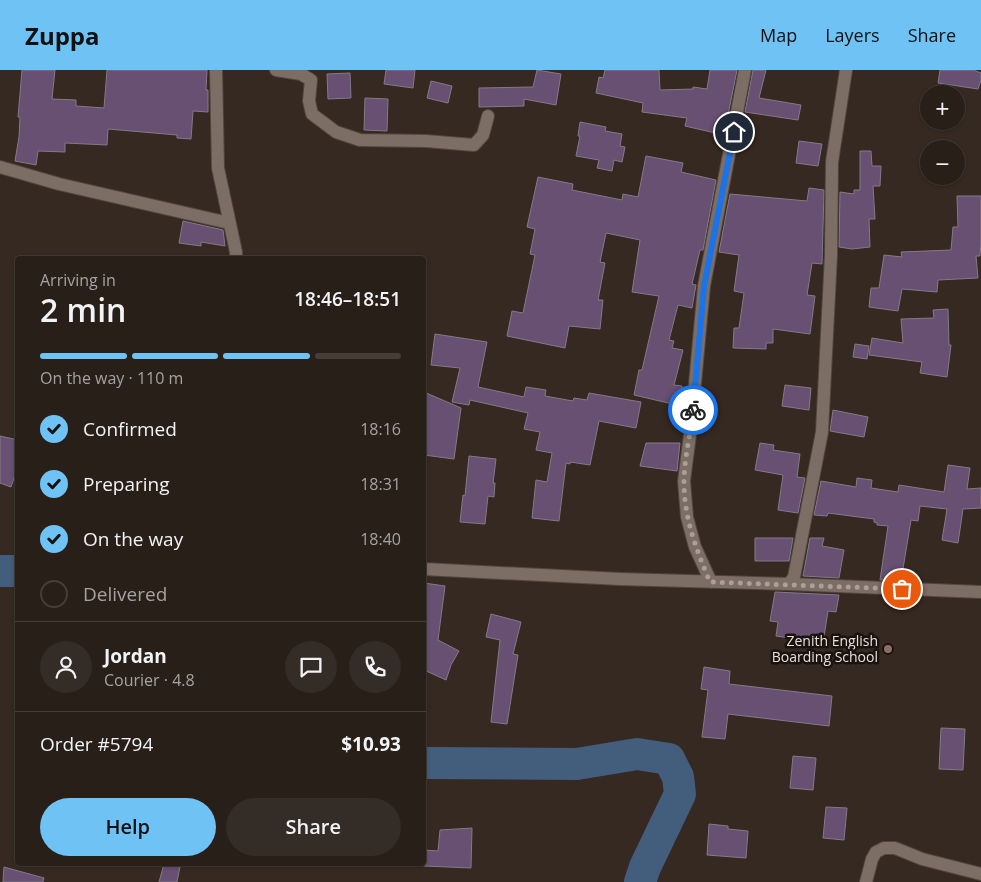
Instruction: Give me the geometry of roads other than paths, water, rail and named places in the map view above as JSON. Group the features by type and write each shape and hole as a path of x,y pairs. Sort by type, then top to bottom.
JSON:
{"street":[{"path":"216,70 218,168 235,256"},
{"path":"276,70 301,74 311,80 309,101 312,114 336,132 360,140 426,140 474,145 483,135 488,116"},
{"path":"710,582 695,547 687,517 684,481 692,427 704,286 745,70"},
{"path":"790,584 794,577 822,432 831,255 832,162 846,70"},
{"path":"0,167 59,184 229,223"},
{"path":"426,569 600,578 981,592"},
{"path":"866,882 872,859 876,852 884,848 895,848 922,859 981,874"}],"waterway":[{"path":"0,571 15,571"},
{"path":"426,763 577,764 637,754 669,759 678,777 680,794 645,867 640,882"}],"place":[{"name":"Zenith English Boarding School","path":"888,649"}]}
